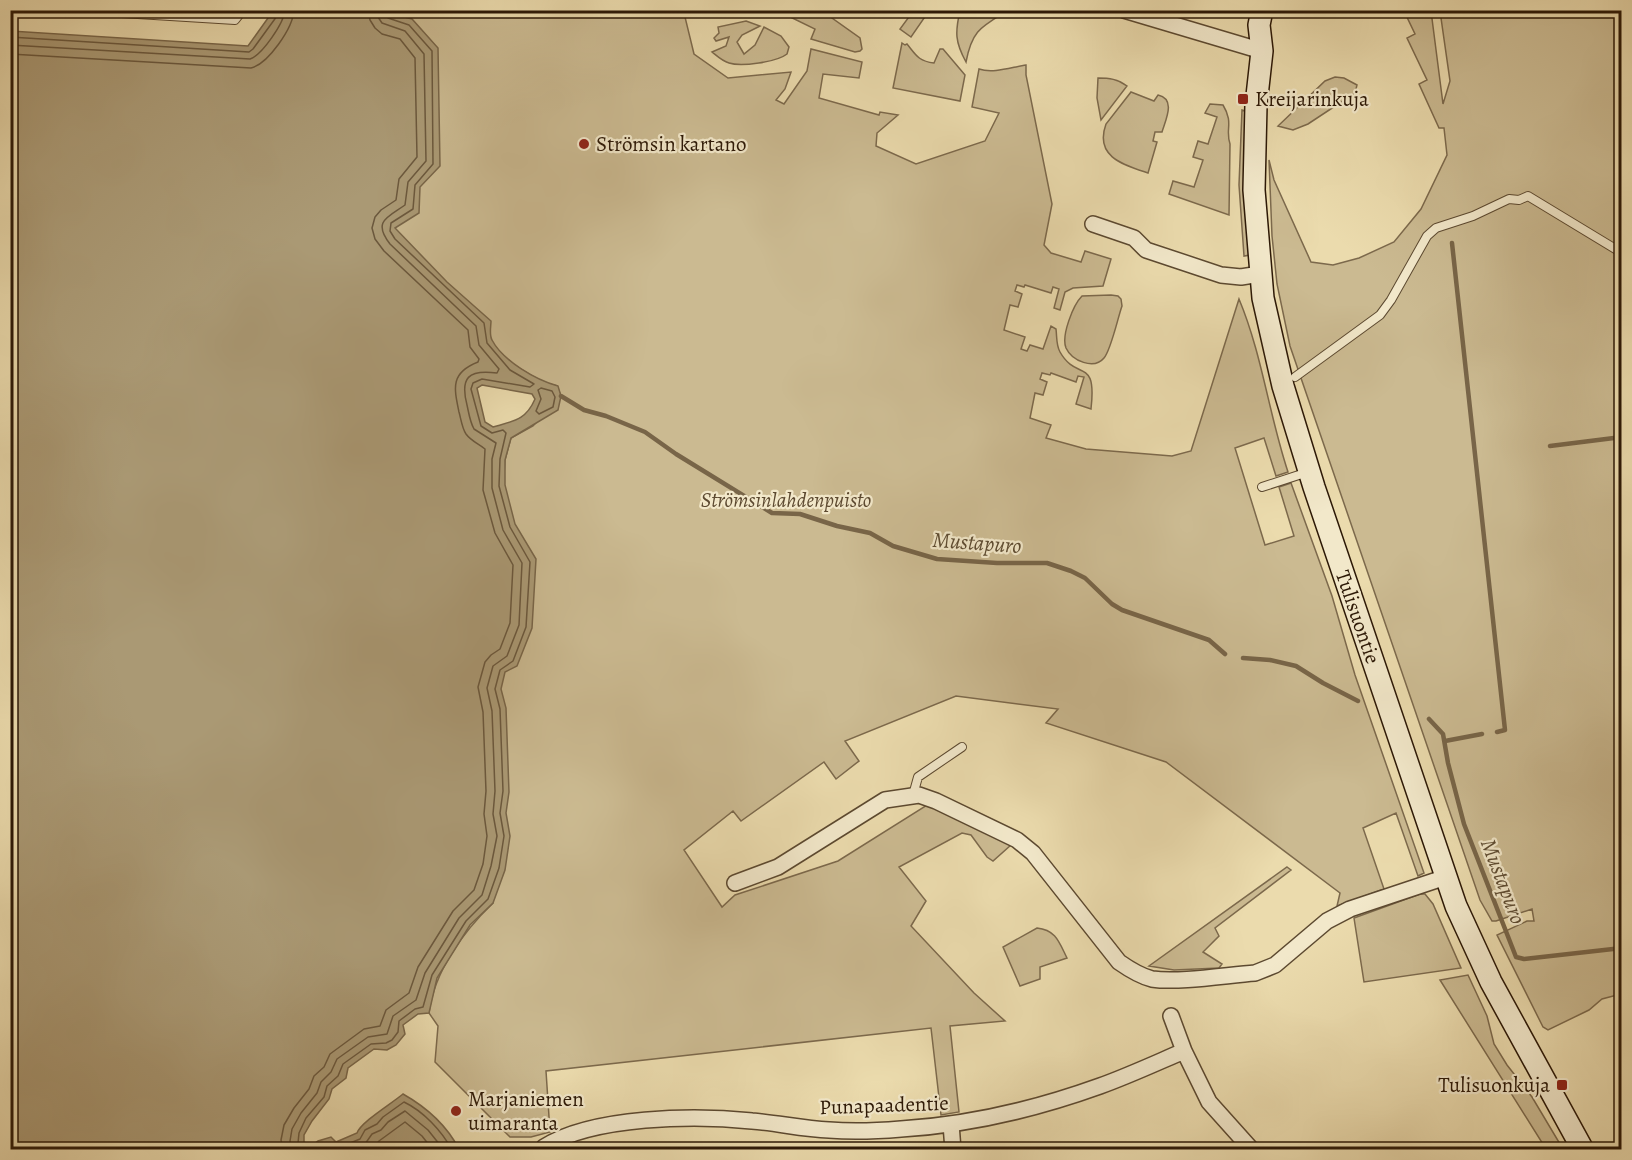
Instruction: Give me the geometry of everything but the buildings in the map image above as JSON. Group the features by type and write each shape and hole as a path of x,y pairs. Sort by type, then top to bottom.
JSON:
{"main road":[{"name":"Tulisuontie","path":"1262,10 1259,25 1262,51"},
{"name":"Tulisuontie","path":"1272,10 1262,51 1256,105 1254,190 1260,274 1282,386 1446,877 1471,943 1583,1149"}],"street":[{"path":"1124,10 1262,51"},
{"path":"1093,224 1134,238 1146,250 1221,275 1233,277 1260,274"},
{"path":"735,883 778,867 885,800 919,795 1017,840 1042,864 1119,962 1133,972 1152,979 1180,979 1267,970 1327,921 1350,909 1446,877"},
{"path":"1172,1016 1184,1051 1209,1102 1248,1148"},
{"name":"Punapaadentie","path":"544,1148 558,1139 621,1123 643,1120 731,1119 843,1131 902,1129 951,1124 1061,1099 1102,1085 1184,1051"},
{"path":"951,1124 953,1149"}],"lane":[{"path":"73,10 235,20 243,10"},
{"path":"1295,377 1380,315 1427,236 1436,228 1473,216 1509,199 1519,200 1528,196 1622,253"},
{"path":"1262,487 1309,471"},
{"path":"913,795 918,777 962,747"}],"green space":[{"path":"914,10 929,11 911,37 900,29"},
{"name":"Strömsinlahdenpuisto","path":"312,11 688,11 684,13 694,54 728,78 791,72 785,89 776,100 784,104 807,71 811,49 862,62 859,78 823,74 819,98 879,115 880,112 898,115 877,133 876,146 916,164 985,141 999,113 972,107 979,69 996,70 1026,65 1026,75 1052,204 1044,245 1051,253 1081,262 1085,251 1111,259 1103,286 1073,288 1065,292 1060,310 1054,308 1059,289 1053,287 1051,293 1025,285 1024,287 1017,285 1015,291 1022,294 1018,307 1010,305 1004,330 1025,337 1021,349 1027,351 1030,345 1043,349 1051,326 1056,329 1057,344 1066,361 1084,372 1091,382 1091,409 1076,404 1084,377 1078,376 1076,382 1051,373 1050,375 1042,373 1040,379 1047,382 1043,395 1035,393 1030,418 1051,425 1046,438 1086,449 1172,456 1191,451 1239,299 1254,341 1288,472 1276,476 1264,438 1235,448 1265,545 1294,536 1279,487 1291,483 1332,596 1355,675 1424,873 1418,876 1396,813 1363,828 1384,889 1337,906 1340,893 1166,762 1046,723 1058,709 956,696 845,741 859,761 836,779 824,762 741,821 733,811 684,850 722,907 735,895 838,861 927,805 1011,845 993,861 987,857 971,835 962,833 899,867 926,901 911,926 974,993 1005,1021 950,1026 959,1112 941,1115 931,1028 546,1071 550,1132 531,1137 510,1137 435,1062 438,1026 429,1013 437,982 452,953 471,926 493,903 477,891 505,460 511,438 533,426 561,396 557,386 542,382 514,365 473,326 394,228"},
{"path":"778,11 822,11 860,38 862,49 855,52 811,39 815,29"},
{"path":"960,11 1007,11 979,31 971,43 966,62 957,37"},
{"path":"1404,11 1431,11 1443,104 1450,81 1440,11 1621,11 1621,994 1602,999 1589,1010 1548,1030 1543,1027 1497,935 1527,921 1534,921 1532,909 1492,921 1480,900 1290,346 1277,284 1272,236 1269,160 1274,180 1311,262 1333,265 1359,258 1394,242 1421,209 1447,155 1444,128 1439,128 1419,84 1427,80 1407,38 1415,34"},
{"path":"746,21 760,26 742,35 737,42 744,54 755,45 764,27 781,36 789,47 787,54 767,61 735,64 726,62 712,52 726,46 729,37 716,41 714,38 719,33 718,27"},
{"path":"902,43 907,44 921,59 934,63 940,49 943,49 965,75 960,101 893,88"},
{"path":"1335,77 1344,78 1357,85 1355,93 1308,124 1293,130 1278,126 1325,81"},
{"path":"1098,78 1113,79 1127,86 1101,120 1097,98"},
{"path":"1131,92 1154,101 1158,95 1164,97 1168,105 1162,132 1155,132 1153,141 1157,142 1148,173 1121,163 1108,152 1104,144 1103,135 1106,124"},
{"path":"1210,104 1223,105 1229,121 1229,215 1169,194 1173,181 1194,187 1203,160 1193,157 1198,141 1208,144 1217,117 1205,113"},
{"path":"1242,110 1249,112 1250,255 1244,256 1239,185"},
{"path":"1111,295 1121,299 1122,306 1107,354 1100,362 1089,364 1078,360 1069,353 1065,343 1066,329 1075,306 1082,296"},
{"path":"1287,867 1291,870 1215,928 1219,936 1203,952 1222,964 1219,968 1174,970 1149,966"},
{"path":"1425,894 1433,904 1461,968 1364,982 1354,918"},
{"path":"1037,928 1053,934 1067,958 1040,967 1040,979 1020,986 1003,947"},
{"path":"1468,975 1487,1016 1494,1044 1532,1097 1563,1149 1546,1149 1440,980"}],"water":[{"path":"273,11 382,11 412,19 438,48 440,166 420,187 419,213 395,228 447,282 491,321 491,338 497,348 530,374 558,386 561,396 558,410 511,438 505,460 505,485 515,524 536,559 532,628 517,666 505,672 501,689 506,708 509,792 506,813 510,836 505,870 493,903 470,925 437,978 429,1013 418,1014 403,1025 405,1034 396,1045 387,1050 374,1049 348,1068 346,1078 332,1089 329,1099 304,1135 304,1142 311,1146 331,1137 336,1142 357,1133 370,1118 403,1094 435,1118 459,1149 11,1149 11,31 248,46","holes":["482,385 532,394 535,399 523,416 493,427 485,422 477,388"]}],"waterway":[{"path":"1452,243 1505,730 1497,732"},
{"name":"Mustapuro","path":"561,396 584,410 606,416 645,432 676,454 772,513 800,514 837,526 870,533 893,546 937,559 997,563 1047,563 1085,578 1112,604 1122,610 1209,640 1225,654"},
{"path":"1550,446 1622,437"},
{"name":"Mustapuro","path":"1243,658 1270,660 1296,666 1358,701"},
{"name":"Mustapuro","path":"1429,719 1443,734 1464,824 1516,957 1524,959 1622,948"},
{"path":"1445,741 1482,734"}],"place":[{"name":"Kreijarinkuja","path":"1243,99"},
{"name":"Strömsin kartano","path":"584,144"},
{"name":"Tulisuonkuja","path":"1562,1085"},
{"name":"Marjaniemen uimaranta","path":"456,1111"}]}
